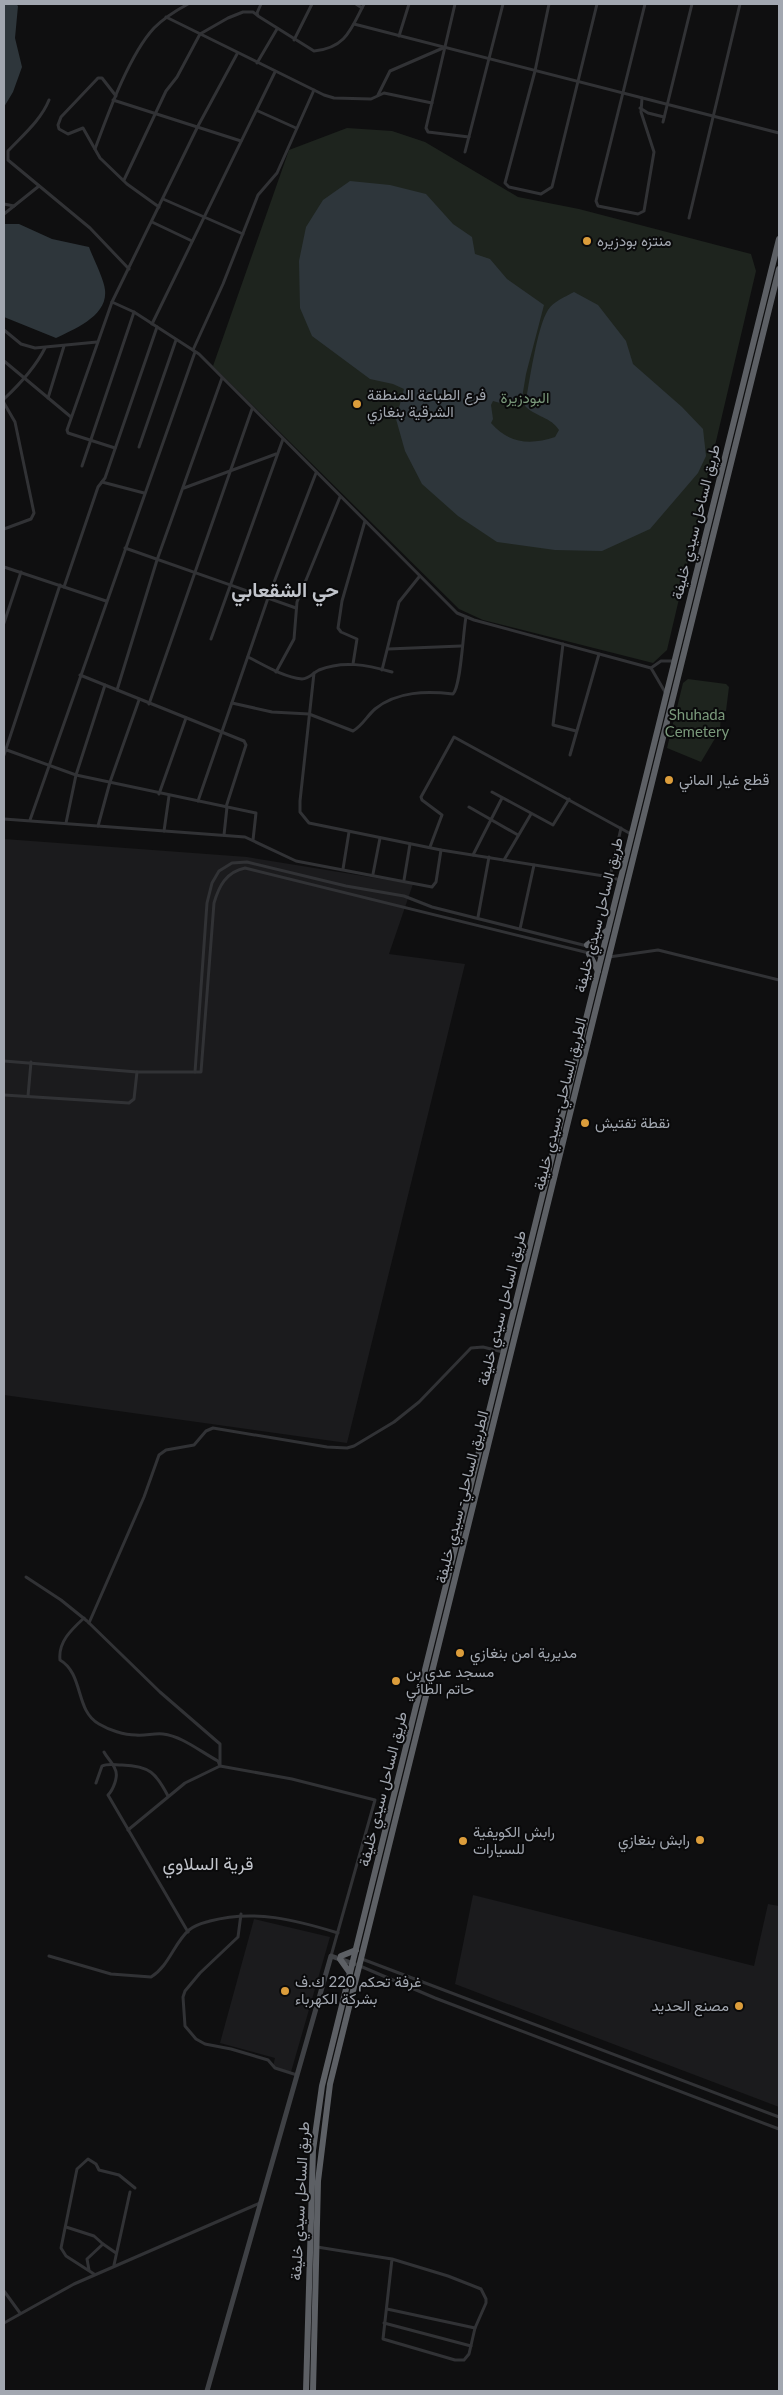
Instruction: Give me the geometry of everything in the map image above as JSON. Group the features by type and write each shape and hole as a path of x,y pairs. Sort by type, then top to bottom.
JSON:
{"highway":[{"name":"طريق الساحل سيدي خليفة","path":"306,2391 310,2225 316,2124 322,2086 350,1973 357,1961 356,1950 779,239"},
{"name":"الطريق الساحلي- سيدي خليفة","path":"313,2391 315,2247 322,2144 330,2084 357,1961 505,1371 613,955 779,268"},
{"path":"587,945 608,929"},
{"path":"589,954 598,971"},
{"path":"350,1973 337,1957 356,1950"}],"street":[{"path":"95,150 113,100 150,33 166,17 188,4"},
{"path":"257,15 261,4"},
{"path":"294,40 312,4"},
{"path":"124,180 166,91 177,77 200,34 228,18 244,12 253,12 294,40 314,51 320,50 340,43 350,33 363,6 356,4"},
{"path":"399,36 409,4"},
{"path":"456,4 444,47 426,128 428,132 469,137"},
{"path":"465,152 503,4"},
{"path":"549,4 505,184 509,187 541,194 552,187 597,4"},
{"path":"642,98 640,108 654,152 644,211 638,214 598,206 596,201 645,4"},
{"path":"640,108 648,114 664,120 692,4"},
{"path":"689,218 740,4"},
{"path":"166,17 275,72 334,98 371,99 384,93 432,103"},
{"path":"354,24 779,133"},
{"path":"258,63 277,29"},
{"path":"378,95 390,71 444,47"},
{"path":"115,448 68,432 71,417 112,302 198,126 238,54"},
{"path":"152,324 203,217 258,111 275,72"},
{"path":"116,96 99,77 61,117 59,128 68,134 83,128 100,158 135,191 144,194 159,207"},
{"path":"30,820 194,351 258,194 277,173 314,90"},
{"path":"50,100 21,140 8,151 6,156 9,162 90,228 129,269"},
{"path":"113,100 242,141"},
{"path":"258,111 296,128"},
{"path":"4,214 39,186"},
{"path":"163,199 243,234"},
{"path":"4,204 14,206"},
{"path":"152,222 192,241"},
{"path":"112,302 134,312 194,351 452,609 466,617 651,668 667,696"},
{"path":"82,466 134,312"},
{"path":"4,755 62,586 98,487 102,482 115,448 157,327"},
{"path":"4,330 27,346 45,348 97,342"},
{"path":"139,447 176,340"},
{"path":"48,398 64,346"},
{"path":"4,529 31,519 34,513 15,422 4,401 38,360 45,348"},
{"path":"4,361 23,379 71,417"},
{"path":"117,690 157,560 222,378"},
{"path":"149,704 252,409"},
{"path":"211,639 283,438"},
{"path":"183,488 277,454"},
{"path":"198,801 268,598 316,473"},
{"path":"102,482 144,493"},
{"path":"276,672 294,639 296,608 340,497"},
{"path":"353,664 357,639 341,632 338,628 342,601 365,521"},
{"path":"125,548 296,608"},
{"path":"4,567 106,601"},
{"path":"4,623 21,572"},
{"path":"382,670 399,602 419,576"},
{"path":"232,703 272,712 309,714 353,730 378,707 398,697 423,692 453,694 456,691 460,670 461,646 466,617"},
{"path":"563,644 553,725 576,731"},
{"path":"388,648 461,646"},
{"path":"570,755 599,654"},
{"path":"248,657 276,672 304,679 314,673 337,665 353,664 392,672"},
{"path":"651,668 661,661 675,661"},
{"path":"314,673 300,812 309,823 441,850 620,880"},
{"path":"80,675 244,741 246,745 227,807 224,835"},
{"path":"66,823 76,775 105,685"},
{"path":"98,826 110,782 139,700"},
{"path":"159,794 186,718"},
{"path":"430,847 442,815 422,800 421,797 454,737 632,834"},
{"path":"5,749 76,775 257,814 253,840"},
{"path":"492,792 550,825 555,825 569,799"},
{"path":"164,831 169,796"},
{"path":"473,855 502,798"},
{"path":"469,807 518,835"},
{"path":"504,860 530,814"},
{"path":"4,818 245,837 296,860 432,887 435,885 441,850"},
{"path":"610,878 622,828"},
{"path":"343,869 349,832"},
{"path":"373,875 380,838"},
{"path":"404,880 410,844"},
{"path":"478,917 488,857"},
{"path":"195,1072 207,903 212,883 219,871 227,865 238,862 253,863 374,892 404,896 422,903 587,945 602,953 613,955"},
{"path":"520,929 534,865"},
{"path":"4,1061 136,1072 201,1072 214,903 219,888 227,877 245,868 373,898 589,954 602,953 613,955 665,951 779,980"},
{"path":"373,898 374,892"},
{"path":"207,903 214,903"},
{"path":"419,910 422,903"},
{"path":"28,1096 30,1062"},
{"path":"4,1094 129,1103 134,1100 136,1072"},
{"path":"89,1623 144,1496 156,1460 162,1452 194,1445 206,1432 213,1428 328,1446 347,1448 354,1446 394,1422 420,1402 466,1351 476,1347 503,1352"},
{"path":"26,1577 84,1618 160,1692 218,1741 222,1751 220,1766"},
{"path":"84,1618 66,1636 59,1651 60,1660 76,1680 89,1715 98,1724 117,1731 135,1736 163,1734 188,1743 218,1761 220,1766"},
{"path":"104,1752 116,1775 112,1792 108,1795 188,1932"},
{"path":"96,1782 102,1766 135,1765 152,1772 158,1778 168,1796"},
{"path":"128,1830 185,1783 220,1766 292,1779 376,1800 338,1933 337,1957 298,2075 207,2391"},
{"path":"49,1956 111,1974 151,1977 196,1925 241,1914 268,1916 338,1933"},
{"path":"241,1914 238,1937 200,1973 185,1991 183,2007 185,2026 196,2039 206,2044 268,2060 275,2068 298,2075"},
{"path":"337,1957 357,1961 779,2117"},
{"path":"357,1961 435,1998 779,2128"},
{"path":"94,2274 66,2256 62,2251 77,2170 88,2158 96,2164 98,2170 119,2175 136,2188"},
{"path":"114,2266 130,2192"},
{"path":"4,2323 94,2274 261,2203"},
{"path":"66,2228 94,2236 116,2253"},
{"path":"89,2270 87,2259 103,2244"},
{"path":"315,2247 392,2259 482,2289 486,2303 475,2328 467,2358 455,2360 384,2340 382,2336 392,2259"},
{"path":"4,2291 20,2313"},
{"path":"387,2309 475,2328"},
{"path":"384,2323 471,2346"}],"shaded area":[{"path":"4,4 16,4 18,6 15,38 22,67 13,92 4,107"},
{"path":"350,181 390,185 426,194 453,224 472,237 475,254 490,259 507,279 544,305 526,374 521,404 511,406 493,401 491,405 493,419 491,423 498,430 513,439 529,442 546,440 555,437 559,430 552,422 525,406 540,329 548,310 553,304 574,292 598,305 626,341 633,364 682,407 703,429 706,456 698,473 650,529 602,551 555,550 497,542 458,516 422,484 405,451 396,419 404,389 393,384 370,379 312,336 300,308 299,261 306,227 323,200"},
{"path":"4,224 19,224 52,239 89,247 101,274 105,290 101,307 96,314 80,326 56,338 4,317"},
{"path":"4,839 247,857 413,884 389,954 465,964 347,1443 4,1395"},
{"path":"473,1895 754,1966 768,1904 779,1906 779,2107 455,1984"},
{"path":"254,1919 330,1937 291,2072 273,2067 275,2058 220,2043"}],"green space":[{"name":"البودزيرة","path":"347,128 392,131 425,142 518,197 579,209 751,254 756,271 667,650 653,663 483,620 459,609 213,366 289,150"},
{"name":"Shuhada Cemetery","path":"688,679 726,684 729,687 726,711 721,712 720,730 701,762 667,748 683,683"}],"place":[{"name":"منتزه بودزيره","path":"587,241"},
{"name":"فرع الطباعة المنطقة الشرقية بنغازي","path":"357,404"},
{"name":"قطع غيار الماني","path":"669,780"},
{"name":"نقطة تفتيش","path":"585,1123"},
{"name":"مديرية امن بنغازي","path":"460,1653"},
{"name":"مسجد عدي بن حاتم الطائي","path":"396,1681"},
{"name":"رابش بنغازي","path":"700,1840"},
{"name":"رابش الكويفية للسيارات","path":"463,1841"},
{"name":"غرفة تحكم 220 ك.ف بشركة الكهرباء","path":"285,1991"},
{"name":"مصنع الحديد","path":"739,2006"}],"district":[{"name":"حي الشقعابي","path":"285,590"},
{"name":"قرية السلاوي","path":"208,1864"}]}
